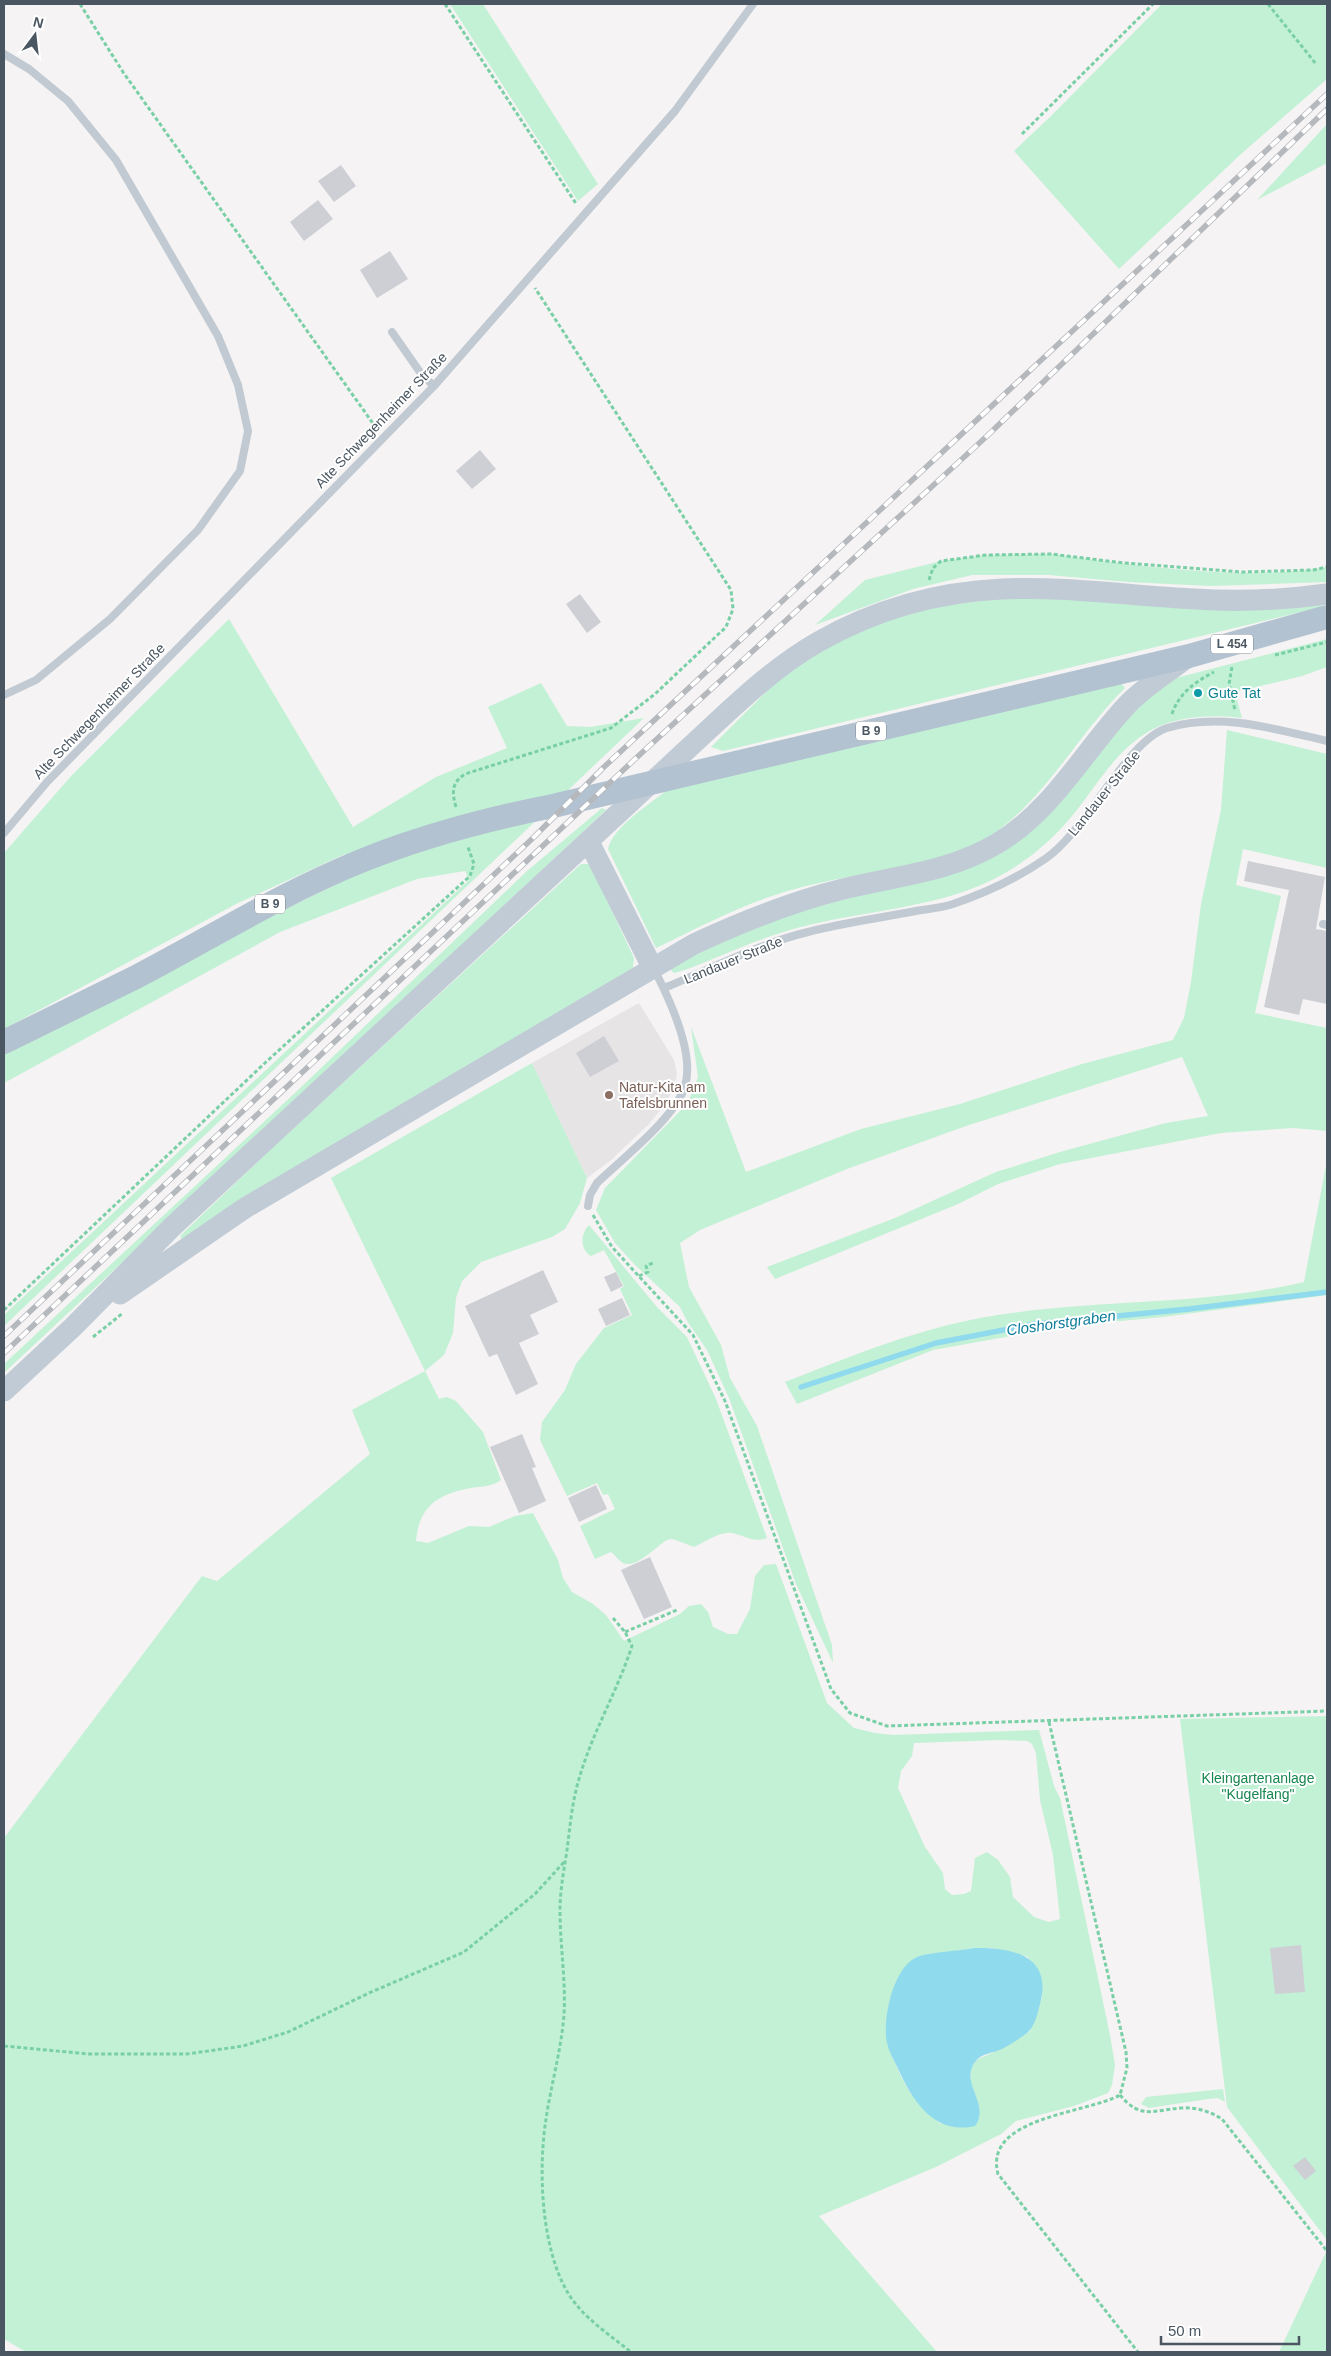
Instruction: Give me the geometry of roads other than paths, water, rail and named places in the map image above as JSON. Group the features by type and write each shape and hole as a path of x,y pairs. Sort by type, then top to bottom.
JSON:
{"main road":[{"path":"4,1391 73,1328 172,1227 692,745 758,685 819,642 901,606 929,598 965,592 1044,588 1197,600 1280,600 1327,594"},
{"name":"L 454","path":"1189,656 1327,617"},
{"path":"73,1328 185,1248 245,1208 694,944 748,919 794,902 941,868 971,857 999,842 1051,799 1126,706 1189,656"},
{"name":"B 9","path":"4,1042 136,976 237,920 328,875 410,843 503,816 553,806 1189,656"},
{"path":"589,842 652,967"}],"lane":[{"name":"Alte Schwegenheimer Straße","path":"4,833 47,782 434,386 675,111 753,4"},
{"path":"4,54 29,69 68,101 116,160 218,336 238,385 248,431 240,471 198,530 110,619 36,680 4,695"},
{"path":"392,332 422,375 434,386"},
{"name":"Landauer Straße","path":"664,988 768,944 808,932 952,904 999,886 1046,859 1075,832 1131,756 1152,736 1166,728 1204,722 1240,723 1327,741"},
{"path":"588,1206 590,1195 597,1183 664,1120 676,1104 685,1086 688,1066 684,1049 664,988 652,967"}],"water":[{"path":"974,1948 1003,1950 1026,1958 1035,1965 1041,1975 1042,1988 1037,2015 1030,2029 1009,2045 984,2055 975,2062 970,2078 978,2102 979,2118 975,2126 961,2128 948,2126 937,2121 919,2105 905,2083 888,2046 886,2021 891,1995 901,1971 909,1963 923,1955"}],"waterway":[{"name":"Closhorstgraben","path":"801,1387 936,1343 1035,1324 1189,1309 1327,1292"}],"railway":[{"path":"4,1336 534,837 604,767 1327,94"},
{"path":"4,1353 634,760 987,436 1327,109"}],"place":[{"name":"Gute Tat","path":"1198,693"},
{"name":"Natur-Kita am Tafelsbrunnen","path":"609,1095"}],"park label":[{"name":"Kleingartenanlage \"Kugelfang\"","path":"1258,1786"}]}
